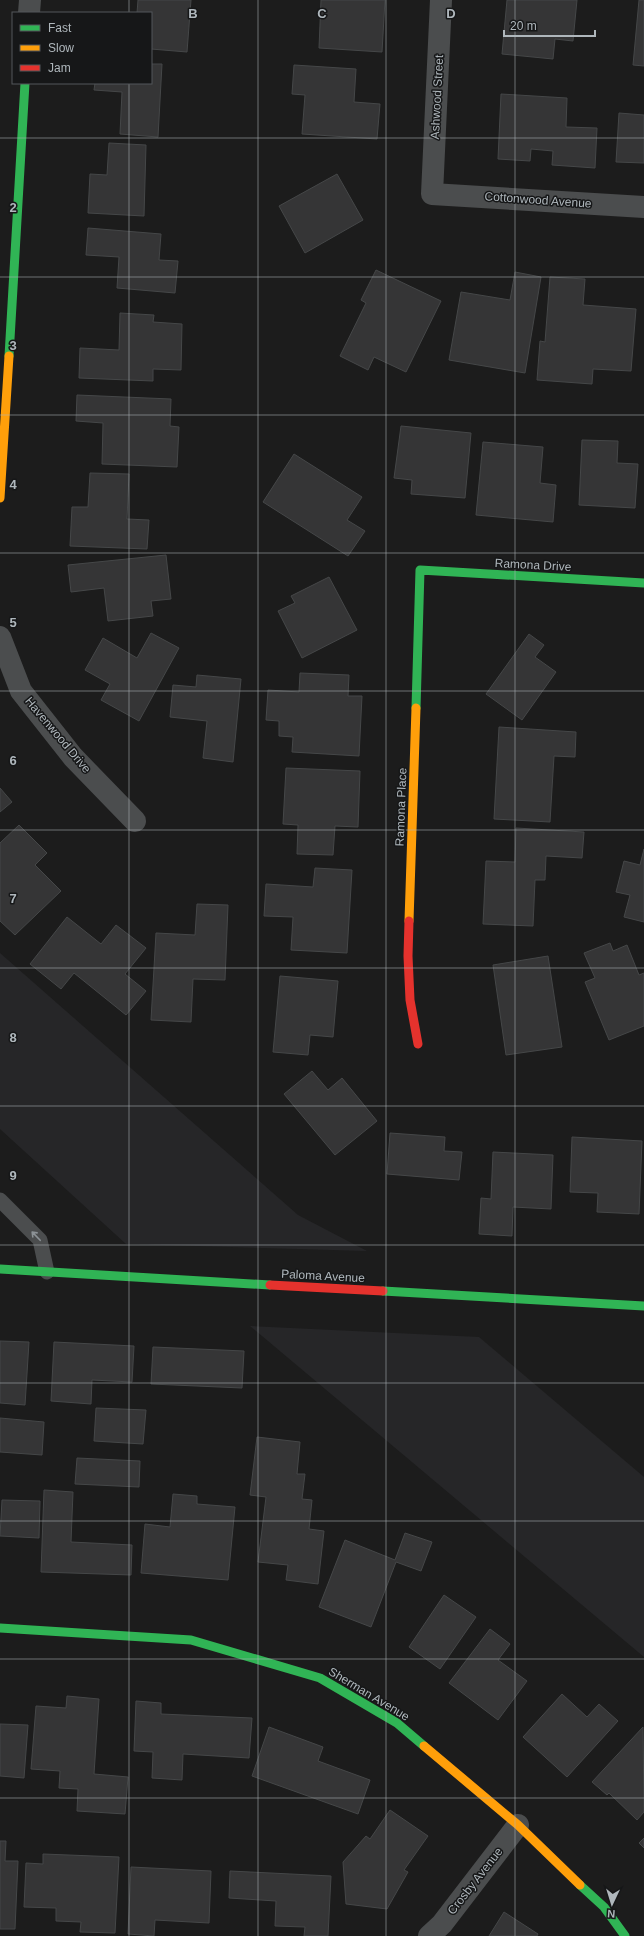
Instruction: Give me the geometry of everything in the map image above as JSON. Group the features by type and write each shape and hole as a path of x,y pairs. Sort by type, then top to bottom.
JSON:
{"street":[{"path":"29,12 30,0"},
{"name":"Ashwood Street","path":"432,194 441,0"},
{"path":"0,498 25,84"},
{"name":"Cottonwood Avenue","path":"432,194 644,207"},
{"name":"Ramona Drive","path":"420,570 644,583"},
{"name":"Ramona Place","path":"418,1044 410,1000 408,956 420,570"},
{"name":"Havenwood Drive","path":"0,637 21,691 73,757 135,821"},
{"name":"Paloma Avenue","path":"0,1269 644,1306"},
{"name":"Sherman Avenue","path":"0,1628 191,1640 320,1678 397,1723 518,1825 604,1907 625,1936"},
{"name":"Crosby Avenue","path":"429,1936 442,1924 518,1825"}],"lane":[{"path":"0,1200 40,1240 47,1272"}],"shaded area":[{"path":"0,953 298,1215 367,1251 126,1244 0,1129"},
{"path":"250,1326 479,1337 644,1477 644,1657"}],"building":[{"path":"138,0 191,0 187,52 152,49 152,12 137,12"},
{"path":"321,0 385,0 382,52 319,48"},
{"path":"507,0 577,0 573,41 555,39 553,59 502,54"},
{"path":"639,0 644,0 644,66 633,65"},
{"path":"152,64 162,64 158,137 120,134 122,92 94,90 95,84 152,84"},
{"path":"294,65 356,69 354,102 380,104 377,139 302,134 305,95 292,94"},
{"path":"501,94 567,98 566,127 597,128 595,168 552,165 553,151 531,149 530,161 498,159"},
{"path":"619,113 644,115 644,163 616,162"},
{"path":"109,143 146,145 144,216 88,213 90,174 107,175"},
{"path":"337,174 363,220 305,253 279,206"},
{"path":"88,228 161,234 159,260 178,261 175,293 117,288 119,257 86,255"},
{"path":"376,270 441,301 406,372 374,357 368,370 340,356 366,303 361,300"},
{"path":"515,272 541,277 525,373 449,360 461,292 510,300"},
{"path":"550,277 585,279 583,305 636,309 631,371 593,369 592,384 537,380 540,341 545,342"},
{"path":"120,313 154,315 153,322 182,324 181,370 153,369 153,381 79,378 80,348 119,350"},
{"path":"77,395 171,399 170,426 179,427 177,467 102,464 103,423 76,421"},
{"path":"401,426 471,433 465,498 411,494 412,480 394,478"},
{"path":"582,440 618,441 617,463 638,464 635,508 579,505"},
{"path":"483,442 543,447 540,483 556,485 553,522 476,515"},
{"path":"294,454 362,497 347,520 365,531 348,556 263,502"},
{"path":"90,473 129,474 127,519 149,520 147,549 70,546 72,507 88,507"},
{"path":"166,555 171,599 151,601 153,616 108,621 104,588 71,592 68,565"},
{"path":"329,577 357,630 302,658 278,611 295,603 291,596"},
{"path":"151,633 179,648 139,721 101,700 110,684 85,670 103,638 137,658"},
{"path":"529,634 544,645 535,657 556,672 522,720 486,694"},
{"path":"300,673 349,675 348,696 362,696 359,756 292,752 293,737 279,736 279,721 266,720 268,690 299,692"},
{"path":"197,675 241,679 233,762 203,758 207,721 170,717 173,685 196,687"},
{"path":"499,727 576,732 575,757 554,756 550,822 494,819"},
{"path":"286,768 360,771 358,827 335,826 333,855 297,854 298,825 283,824"},
{"path":"0,788 12,802 0,812"},
{"path":"19,825 47,853 35,865 61,891 15,935 0,921 0,843"},
{"path":"516,828 584,832 582,858 546,856 545,880 535,880 533,926 483,924 486,861 515,862"},
{"path":"644,849 644,922 624,917 630,895 616,892 624,861 640,865"},
{"path":"315,868 352,870 347,953 291,950 293,917 264,916 266,884 313,887"},
{"path":"197,904 228,905 225,980 193,979 191,1022 151,1020 156,933 195,935"},
{"path":"67,917 101,944 116,925 146,948 125,974 146,991 126,1015 74,973 61,989 30,964"},
{"path":"610,943 613,951 627,945 639,975 644,973 644,1026 609,1040 585,982 595,978 584,953"},
{"path":"548,956 562,1047 506,1055 493,965"},
{"path":"280,976 338,981 333,1037 310,1035 308,1055 273,1052"},
{"path":"312,1071 328,1090 342,1078 377,1121 335,1155 284,1094"},
{"path":"390,1133 445,1137 444,1151 462,1152 459,1180 387,1174"},
{"path":"572,1137 642,1141 639,1214 597,1212 598,1193 570,1192"},
{"path":"493,1152 553,1155 551,1209 513,1207 512,1236 479,1234 481,1198 491,1199"},
{"path":"0,1341 29,1342 25,1405 0,1403"},
{"path":"54,1342 134,1346 132,1382 92,1380 91,1404 51,1401"},
{"path":"153,1347 244,1351 242,1388 151,1384"},
{"path":"96,1408 146,1410 143,1444 94,1441"},
{"path":"0,1418 44,1422 42,1455 0,1452"},
{"path":"257,1437 300,1442 297,1474 305,1474 302,1499 312,1500 309,1529 324,1531 318,1584 286,1580 288,1565 258,1562 266,1497 250,1495"},
{"path":"77,1458 140,1461 139,1487 75,1484"},
{"path":"44,1490 73,1492 71,1542 132,1545 131,1575 41,1572"},
{"path":"173,1494 197,1496 197,1504 235,1507 228,1580 141,1573 145,1524 170,1527"},
{"path":"2,1500 40,1501 39,1538 0,1536"},
{"path":"405,1533 432,1542 421,1571 396,1562 371,1627 319,1607 345,1540 395,1560"},
{"path":"444,1595 476,1617 440,1669 409,1647"},
{"path":"490,1629 510,1644 498,1660 527,1681 498,1720 449,1683"},
{"path":"562,1694 587,1717 599,1704 618,1721 567,1777 523,1737"},
{"path":"67,1696 99,1699 94,1774 128,1777 125,1814 77,1811 78,1789 59,1788 60,1771 31,1769 36,1706 66,1708"},
{"path":"136,1701 161,1703 161,1714 252,1718 249,1758 183,1754 182,1780 152,1778 153,1752 134,1751"},
{"path":"0,1724 28,1725 24,1778 0,1776"},
{"path":"269,1727 323,1747 318,1761 370,1780 358,1814 252,1776"},
{"path":"643,1727 644,1812 637,1820 609,1793 607,1795 592,1782"},
{"path":"390,1810 428,1836 404,1870 408,1872 387,1909 346,1904 343,1862 366,1836 370,1839"},
{"path":"644,1838 644,1848 639,1843"},
{"path":"0,1841 6,1841 5,1861 18,1861 15,1929 0,1929"},
{"path":"43,1854 119,1857 115,1933 80,1932 81,1922 56,1921 56,1908 24,1907 26,1863 43,1864"},
{"path":"131,1867 211,1871 209,1923 155,1920 154,1936 128,1934"},
{"path":"230,1871 331,1876 328,1936 304,1936 305,1927 275,1926 276,1901 229,1898"},
{"path":"504,1912 538,1934 537,1936 489,1936"}],"traffic: fast":[{"path":"9,356 25,84"},
{"path":"416,708 420,570 644,583"},
{"path":"0,1269 270,1285"},
{"path":"383,1291 644,1306"},
{"path":"0,1628 191,1640 320,1678 397,1723 424,1746"},
{"path":"580,1885 604,1907 625,1936"}],"traffic: slow":[{"path":"0,498 9,356"},
{"path":"409,921 416,708"},
{"path":"424,1746 518,1825 580,1885"}],"traffic: jam":[{"path":"409,921 408,956 410,1000 418,1044"},
{"path":"270,1285 383,1291"}]}
